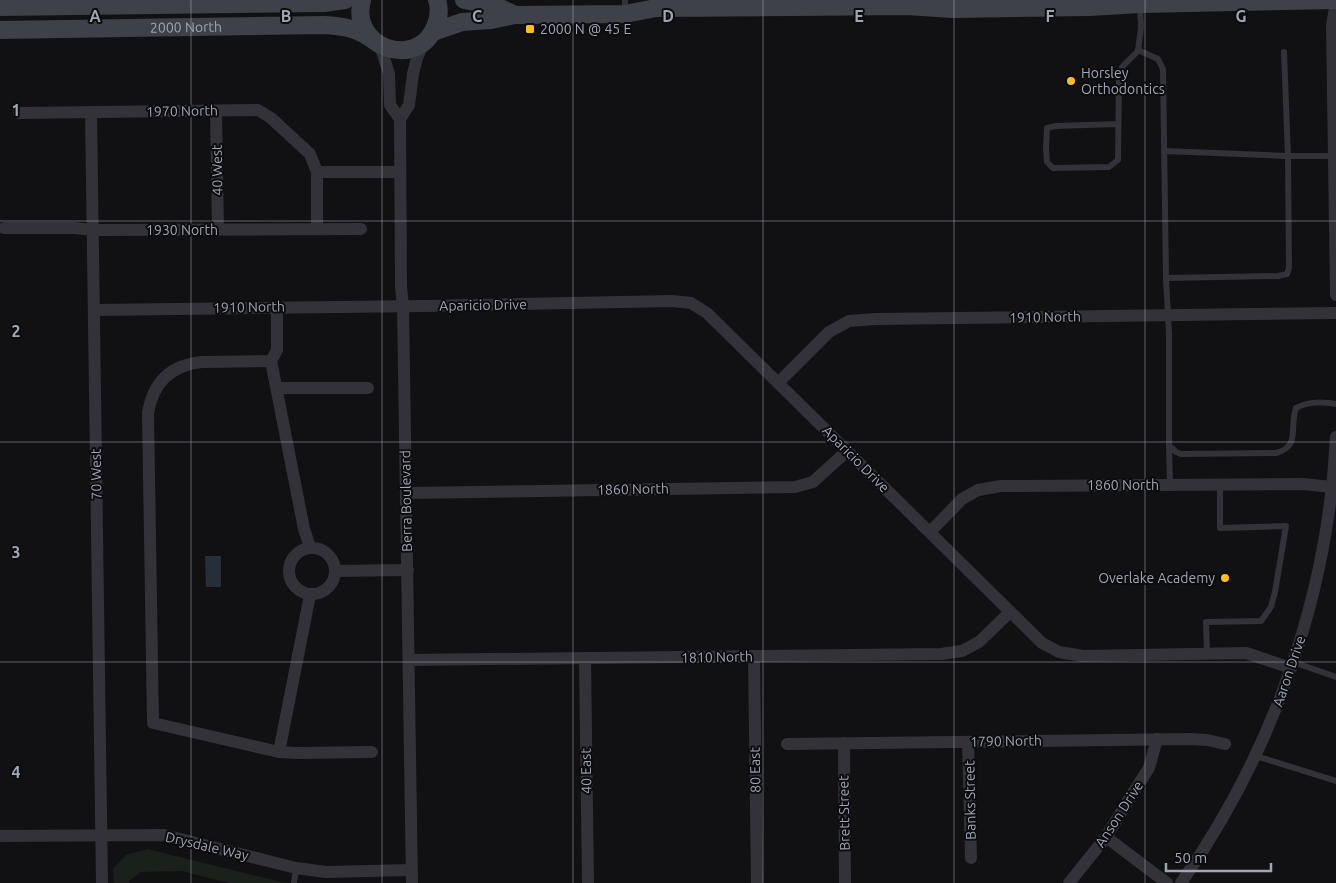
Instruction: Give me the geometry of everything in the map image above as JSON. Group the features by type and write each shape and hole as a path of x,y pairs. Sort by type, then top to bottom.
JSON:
{"street":[{"name":"2000 North","path":"0,7 212,2 324,3 345,0"},
{"path":"362,0 360,6 364,28 375,41"},
{"path":"428,37 438,20 439,6 437,0"},
{"path":"464,0 496,6 515,15"},
{"path":"428,37 462,22 491,20 515,15 625,7 907,3 954,9 1089,8 1140,4 1336,1 1332,25 1336,295"},
{"name":"2000 North","path":"0,30 324,25 346,27 364,34 390,50 413,48 428,37"},
{"name":"Berra Boulevard","path":"412,877 408,570 403,306 401,287 400,119 409,105 417,58 428,37"},
{"name":"Berra Boulevard","path":"375,41 389,74 390,105 400,119"},
{"name":"40 West","path":"216,110 218,230"},
{"name":"1970 North","path":"19,113 258,110 272,118 310,154 317,172"},
{"name":"70 West","path":"91,112 102,883"},
{"path":"317,229 317,172 400,172"},
{"name":"1930 North","path":"4,228 74,228 93,230 361,229"},
{"name":"Aparicio Drive","path":"403,306 672,301 691,303 707,313 1042,643 1060,652 1083,656 1246,653 1292,665"},
{"name":"1910 North","path":"94,310 403,306"},
{"path":"277,307 277,350 272,361 304,528 310,547"},
{"name":"1910 North","path":"778,383 829,332 849,321 876,319 1336,313"},
{"path":"272,361 202,362 182,366 164,378 158,385 150,403 148,413 153,723 279,752 372,752"},
{"path":"277,388 368,388"},
{"name":"Aaron Drive","path":"1182,883 1221,823 1241,787 1268,730 1292,665 1307,619 1324,543 1332,488 1336,437"},
{"name":"1860 North","path":"406,493 795,487 813,482 848,451"},
{"name":"1860 North","path":"930,532 962,499 978,490 1002,486 1303,484 1332,488"},
{"path":"310,547 320,548 328,553 334,561 336,571 334,580 328,589 320,594 310,594 300,592 293,585 289,576 289,566 293,557 300,550 310,547"},
{"path":"336,571 408,570"},
{"path":"279,752 310,594"},
{"name":"1810 North","path":"409,660 941,654 962,650 979,642 1010,612"},
{"name":"80 East","path":"754,656 757,883"},
{"name":"40 East","path":"584,658 588,883"},
{"name":"Anson Drive","path":"1069,883 1106,837 1149,768 1158,739"},
{"name":"1790 North","path":"787,744 1190,739 1225,744"},
{"name":"Banks Street","path":"968,742 971,858"},
{"name":"Brett Street","path":"844,743 845,883"},
{"name":"Drysdale Way","path":"0,836 164,835 296,868 326,872 412,877"},
{"path":"1106,837 1167,883"}],"lane":[{"path":"1118,124 1047,128 1047,162 1053,168 1109,167 1118,160 1118,124 1118,78 1122,67 1138,50 1141,27 1140,4"},
{"path":"1138,50 1158,59 1163,69 1170,485"},
{"path":"1166,278 1278,276 1287,274 1289,268 1288,156 1284,52"},
{"path":"1164,151 1334,156"},
{"path":"1169,445 1181,454 1276,453 1286,450 1291,444 1296,408 1316,402 1336,404"},
{"path":"1208,654 1206,622 1261,621 1271,607 1286,526 1220,528 1220,484"},
{"path":"1292,665 1336,677"},
{"path":"1256,756 1336,781"},
{"path":"294,883 296,868"}],"shaded area":[{"path":"205,556 221,556 221,587 206,587"},
{"path":"147,849 289,883 229,883 182,871 141,872 129,883 114,883 113,869 126,855"}],"place":[{"name":"2000 N @ 45 E","path":"530,29"},
{"name":"Horsley Orthodontics","path":"1071,81"},
{"name":"Overlake Academy","path":"1225,578"}]}
